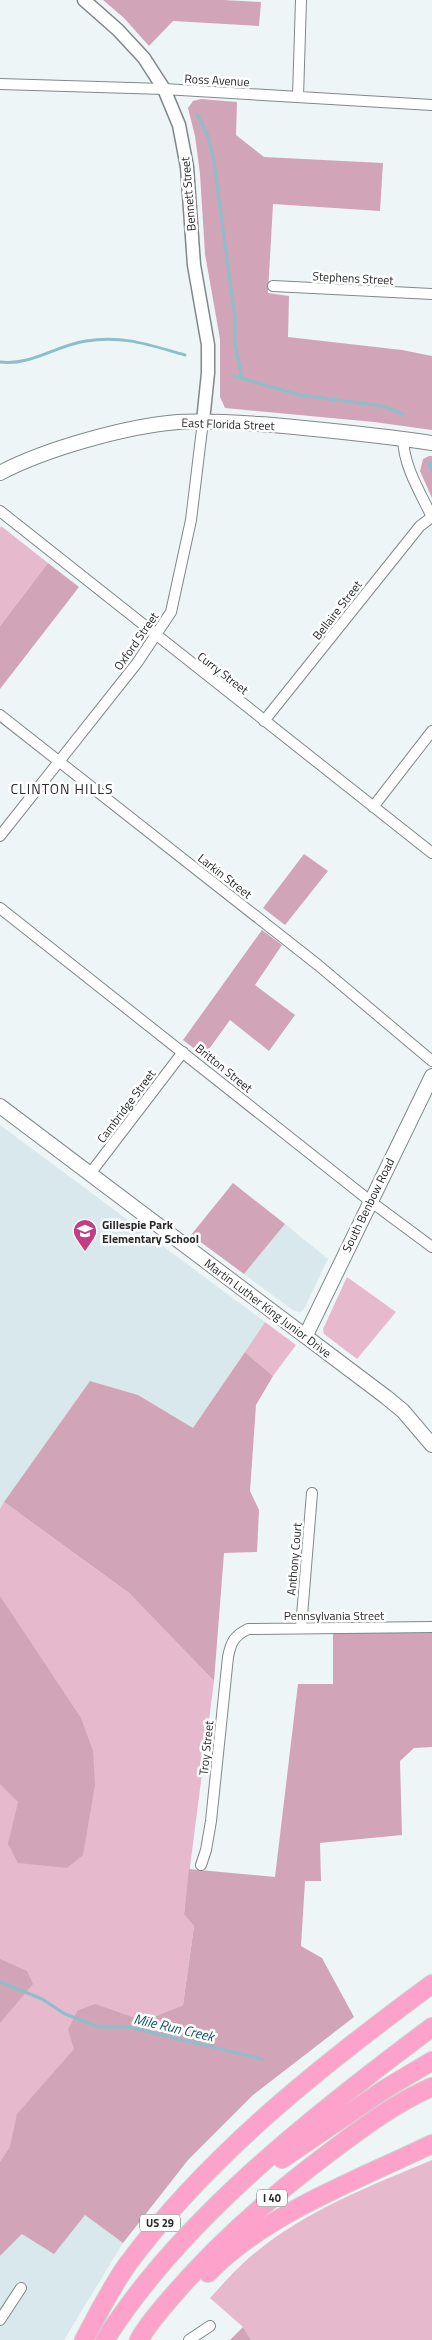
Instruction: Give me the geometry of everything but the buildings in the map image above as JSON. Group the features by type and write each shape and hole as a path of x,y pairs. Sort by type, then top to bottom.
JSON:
{"highway":[{"name":"US 29","path":"84,2340 126,2266 191,2187 225,2153 295,2092 369,2030 432,1984"},
{"path":"227,2197 300,2131 432,2027"},
{"name":"I 40","path":"105,2340 128,2304 182,2242 227,2197 385,2089 432,2061"},
{"name":"I 40","path":"139,2340 157,2314 189,2277 251,2215 292,2180 370,2122 432,2087"},
{"path":"152,2340 179,2303 221,2259 260,2230 320,2198 432,2144"}],"main road":[{"name":"East Florida Street","path":"0,473 60,449 138,428 203,421 325,430 432,443"},
{"name":"South Benbow Road","path":"306,1335 432,1076"},
{"name":"Martin Luther King Junior Drive","path":"0,1106 89,1175 306,1335 397,1407 432,1445"}],"street":[{"name":"Bennett Street","path":"84,0 132,44 164,89 179,125 184,146 194,264 206,328 208,366 203,421"},
{"path":"298,97 301,0"},
{"name":"Ross Avenue","path":"0,84 164,89 432,105"},
{"name":"Stephens Street","path":"273,286 432,294"},
{"name":"Oxford Street","path":"0,836 156,636 171,612 178,588 191,520 203,421"},
{"path":"402,439 403,452 408,466 432,517"},
{"name":"Curry Street","path":"0,511 432,853"},
{"name":"Bellaire Street","path":"264,721 420,526 432,517"},
{"name":"Larkin Street","path":"0,715 318,965 432,1062"},
{"path":"373,808 432,731"},
{"name":"Britton Street","path":"0,908 370,1202 432,1247"},
{"name":"Cambridge Street","path":"89,1175 183,1052"},
{"name":"Anthony Court","path":"301,1628 312,1493"},
{"name":"Pennsylvania Street","path":"237,1634 248,1629 432,1627"},
{"name":"Troy Street","path":"201,1865 206,1850 211,1820 230,1642 237,1634"},
{"path":"0,2320 21,2288"},
{"path":"189,2340 210,2326"}],"shaded area":[{"path":"103,0 223,0 261,2 259,26 173,21 149,46 124,18"},
{"path":"201,99 237,102 236,135 264,157 383,163 380,211 273,204 268,293 289,296 288,337 402,350 432,356 432,430 374,422 225,408 220,397 220,339 205,254 200,174 195,136 188,108 193,101"},
{"path":"432,456 432,498 420,471 423,459"},
{"path":"1,526 48,563 0,626 0,528"},
{"path":"48,563 79,587 0,689 0,626"},
{"path":"304,854 328,871 285,925 263,908"},
{"path":"262,930 282,945 255,985 295,1015 269,1051 230,1020 204,1056 183,1040"},
{"name":"Gillespie Park Elementary School","path":"0,1125 265,1322 193,1429 138,1395 90,1381 0,1509"},
{"path":"233,1183 285,1224 244,1274 191,1235"},
{"path":"285,1224 328,1259 303,1311 300,1312 294,1311 244,1274"},
{"path":"347,1277 396,1312 357,1359 324,1334 323,1329"},
{"path":"265,1322 296,1345 273,1376 245,1352"},
{"path":"245,1352 273,1376 256,1405 250,1491 259,1510 257,1552 224,1553 214,1681 129,1593 4,1502 90,1381 138,1395 193,1428"},
{"path":"4,1502 129,1593 214,1681 184,1913 194,1926 183,2005 144,2021 0,2190 0,1509"},
{"path":"0,1596 81,1718 93,1751 95,1785 83,1855 67,1868 18,1863 8,1844 18,1802 0,1784"},
{"path":"333,1632 432,1633 432,1747 414,1748 400,1761 402,1835 320,1843 321,1881 305,1881 301,1946 322,1958 354,2017 253,2095 188,2160 123,2243 85,2215 54,2254 22,2234 0,2256 0,2162 10,2147 17,2114 74,2049 68,2030 77,2011 95,2004 144,2021 183,2005 194,1926 184,1914 189,1869 275,1877 298,1684 333,1684"},
{"path":"0,1959 27,1971 33,1984 0,2023"},
{"path":"432,2160 432,2340 251,2340 243,2327 210,2298 250,2257 292,2226 337,2201"},
{"path":"85,2215 123,2243 64,2340 0,2340 0,2256 22,2234"},
{"path":"243,2327 251,2340 230,2340"}],"waterway":[{"path":"197,114 208,136 214,162 235,318 235,344 242,378"},
{"path":"0,362 22,361 75,343 100,339 136,342 185,355"},
{"path":"233,376 300,395 382,406 403,414"},
{"path":"429,463 432,471"},
{"name":"Mile Run Creek","path":"0,1982 42,1999 65,2014 99,2027 128,2027 262,2059"}],"place":[{"name":"Gillespie Park Elementary School","path":"85,1252"}],"district":[{"name":"CLINTON HILLS","path":"62,788"}]}
